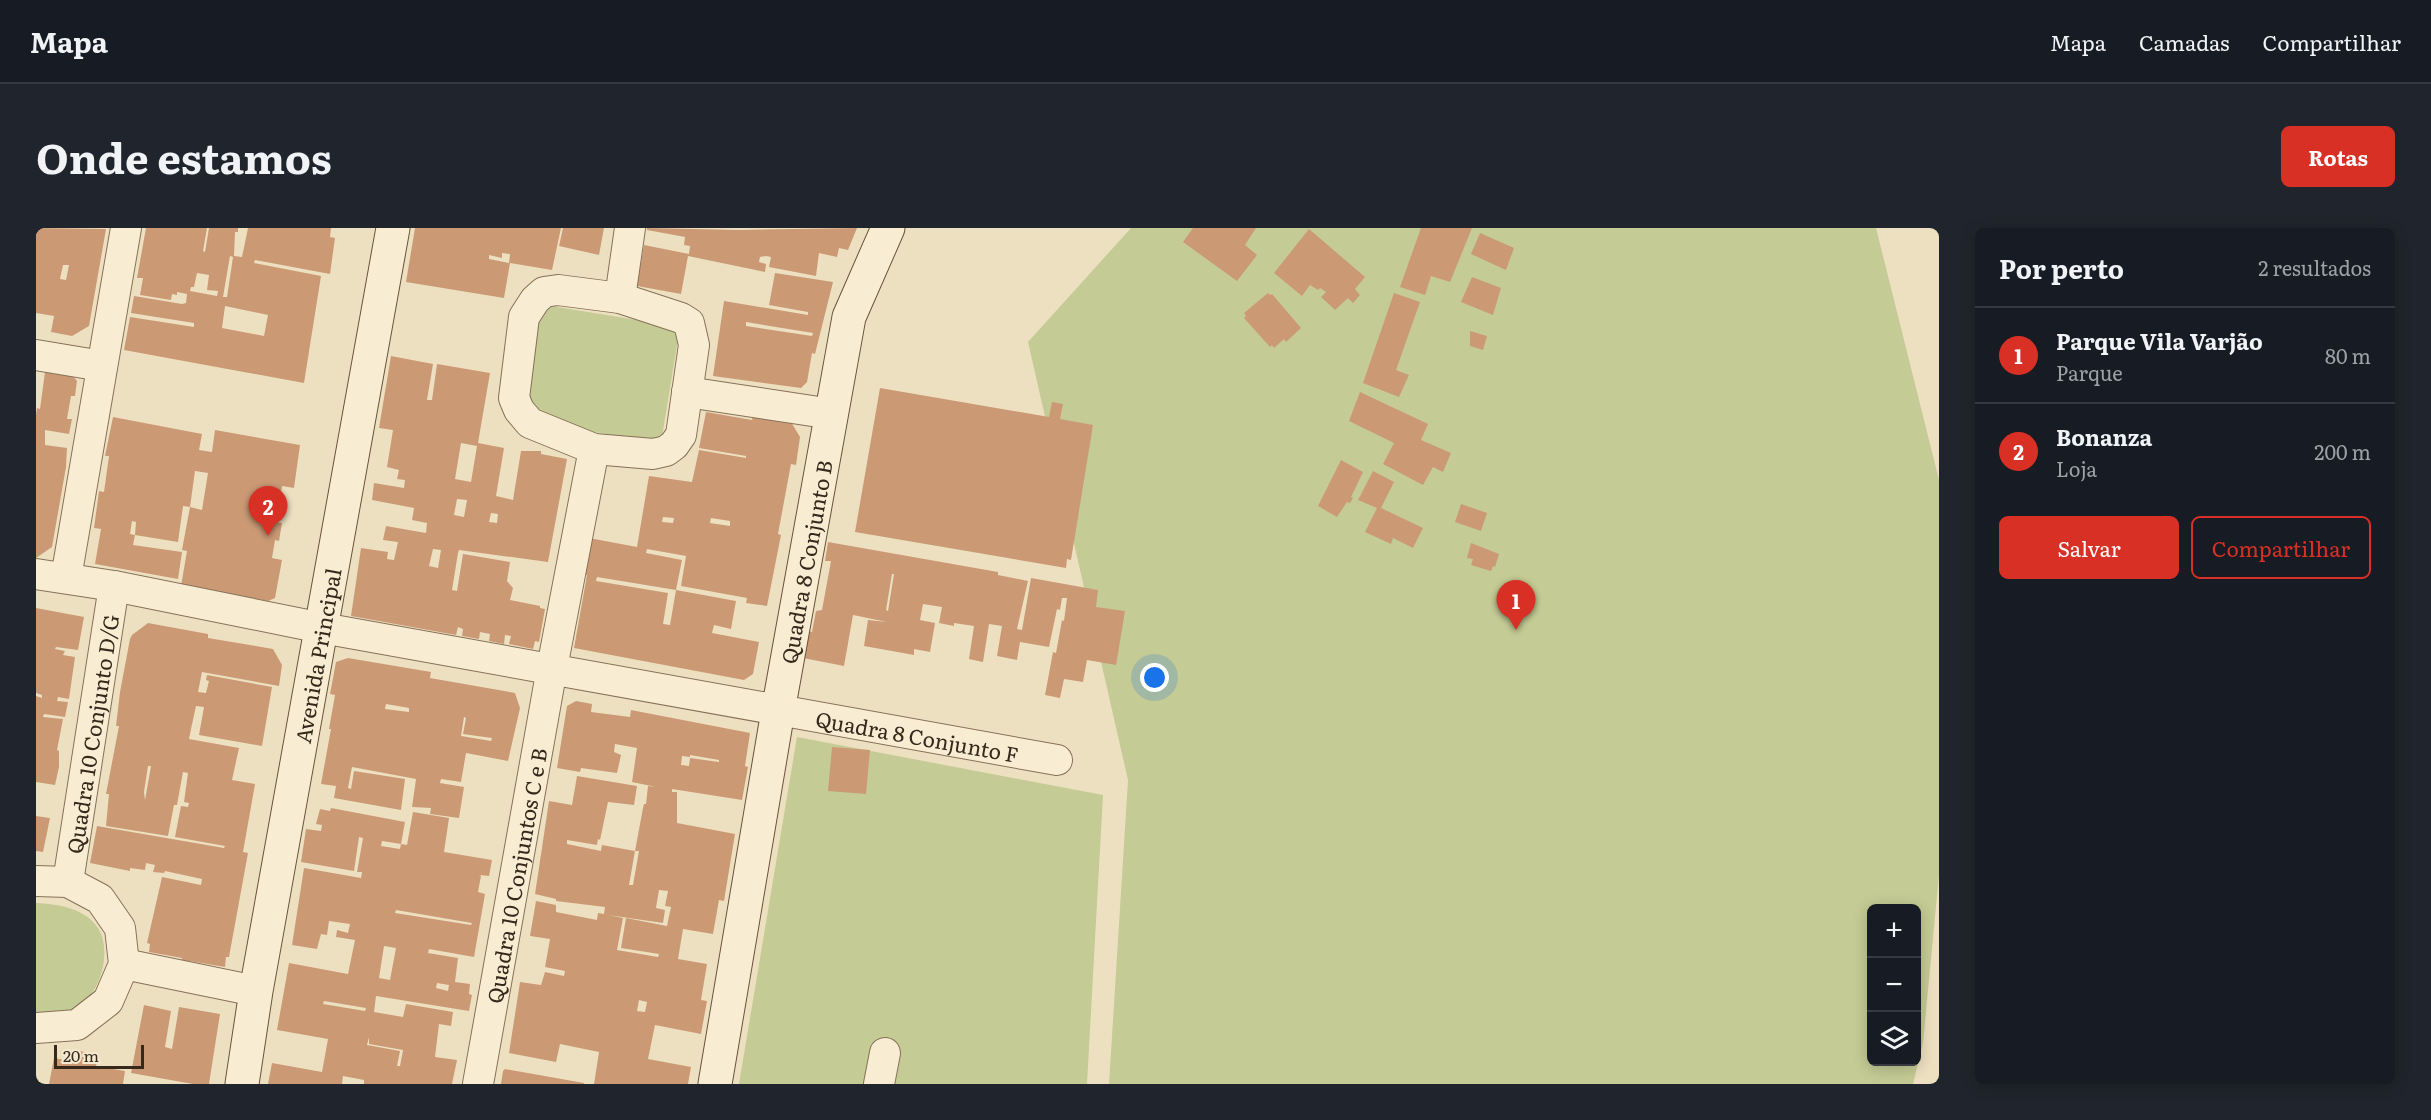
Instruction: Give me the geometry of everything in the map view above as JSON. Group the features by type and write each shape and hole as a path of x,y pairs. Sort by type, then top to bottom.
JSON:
{"street":[{"path":"66,578 126,228"},
{"name":"Avenida Principal","path":"242,1084 256,991 393,228"},
{"path":"620,298 630,228"},
{"name":"Quadra 8 Conjunto B","path":"715,1084 778,711 849,317 888,228"},
{"path":"558,290 620,298 681,318 689,323 694,345 681,435 666,451 653,454 594,449 530,423 514,398 524,317 535,300 544,292 558,290"},
{"path":"36,355 102,366"},
{"path":"687,392 832,414"},
{"name":"Quadra 10 Conjuntos C e B","path":"478,1084 552,668 594,449"},
{"name":"Quadra 8 Conjunto F","path":"36,574 114,586 322,628 1057,760"},
{"name":"Quadra 10 Conjunto D/G","path":"68,882 114,586"},
{"path":"36,880 68,882 100,899 120,928 124,964 108,1001 76,1025 36,1030"},
{"path":"124,964 256,991"},
{"path":"879,1084 885,1053"}],"green space":[{"path":"1131,228 1876,228 1939,480 1939,875 1921,1051 1921,904 1867,904 1867,1066 1917,1066 1913,1084 1109,1084 1128,780 1028,342"},
{"path":"539,304 680,327 661,443 521,420"},
{"path":"797,737 1103,795 1087,1084 739,1084"},
{"path":"36,903 70,908 86,916 98,928 103,939 103,966 93,992 75,1010 64,1015 36,1014"}],"building":[{"path":"36,228 106,229 89,326 72,336 51,332 54,316 36,313","holes":["63,265 69,265 66,280 60,279"]},
{"path":"146,228 207,228 203,251 205,252 209,228 238,228 238,232 235,232 234,256 242,257 248,228 331,228 330,237 335,238 330,274 255,260 254,263 321,276 304,383 124,350 130,317 194,327 194,323 131,313 134,296 186,303 187,294 177,292 177,295 172,294 171,300 140,295 143,278 137,278","holes":["230,256 233,257 227,297 223,297","197,273 209,275 207,290 218,291 217,296 190,291 191,287 194,287","225,306 268,315 264,336 222,328"]},
{"path":"415,228 561,228 552,270 510,263 504,298 406,282","holes":["502,253 510,254 509,263 489,259 489,255 502,258"]},
{"path":"563,228 604,228 599,255 559,246"},
{"path":"647,228 739,230 857,228 848,250 839,248 837,257 819,253 816,276 769,267 771,257 766,256 760,257 759,262 766,264 765,272 688,256 681,294 637,286 644,245 689,254 690,246 684,245 685,237 647,230"},
{"path":"1193,228 1256,228 1245,245 1257,255 1237,281 1183,242"},
{"path":"1421,228 1472,228 1450,282 1431,276 1425,295 1400,287"},
{"path":"1309,229 1365,277 1355,289 1360,295 1353,303 1348,298 1335,310 1321,297 1326,292 1320,288 1318,290 1310,285 1302,296 1274,273"},
{"path":"1480,233 1514,248 1506,270 1471,254"},
{"path":"775,273 833,282 815,354 812,353 807,382 801,388 713,376 724,301 808,315 808,312 769,305","holes":["746,322 813,333 812,336 746,326"]},
{"path":"1472,277 1501,288 1493,315 1461,302"},
{"path":"1268,293 1272,294 1301,328 1286,342 1284,339 1274,348 1272,345 1270,347 1244,318 1246,316 1244,313"},
{"path":"1394,293 1420,302 1396,370 1409,375 1399,397 1363,383"},
{"path":"1470,331 1487,336 1483,350 1470,346"},
{"path":"391,356 433,364 427,400 432,400 437,364 490,373 478,443 504,448 496,496 513,500 521,451 541,451 541,454 567,459 548,562 459,550 458,553 452,590 457,591 463,554 510,562 507,581 513,588 510,600 545,609 539,642 535,641 533,649 509,644 511,636 505,635 504,644 489,641 490,634 480,632 479,639 462,636 463,629 458,627 456,635 351,616 361,548 388,552 387,559 394,560 398,542 383,540 386,526 426,533 427,523 412,520 414,508 372,500 374,483 404,488 405,480 397,479 399,470 387,467 393,430 379,428","holes":["461,443 477,446 471,482 455,479","457,499 467,500 464,517 454,515","491,513 498,514 497,523 489,522","433,549 441,550 438,568 429,566"]},
{"path":"45,372 73,376 77,381 75,396 71,396 67,419 72,419 69,434 45,430 45,445 67,448 66,467 52,547 36,558 36,415 37,408 40,409"},
{"path":"880,388 1049,417 1052,402 1063,404 1060,419 1093,425 1071,560 1067,559 1066,568 855,532"},
{"path":"1360,392 1428,424 1421,440 1451,453 1443,472 1433,467 1423,485 1383,464 1394,443 1349,421"},
{"path":"706,412 752,420 753,415 791,422 800,437 796,465 791,464 778,534 781,535 767,606 746,603 747,598 681,586 686,556 647,549 646,553 682,560 676,590 736,601 731,629 714,625 712,633 759,642 753,674 744,680 574,648 587,575 584,575 589,538 637,547 649,476 692,482 699,450 746,458 746,456 699,448","holes":["663,517 674,518 673,523 662,522","711,518 730,521 730,526 710,523","597,577 676,590 670,625 663,624 668,593 596,581"]},
{"path":"113,417 202,434 199,450 212,452 215,430 300,445 294,488 282,486 276,522 282,523 279,541 275,540 272,558 282,560 275,598 268,601 181,586 187,551 182,550 190,507 183,506 178,542 135,535 133,545 182,552 178,579 95,564 101,529 94,528 99,491 104,492 109,456 105,456","holes":["195,471 208,473 202,510 190,507","132,521 136,522 135,535 130,534"]},
{"path":"1341,460 1363,472 1351,497 1353,498 1350,503 1347,502 1337,517 1318,506"},
{"path":"1373,471 1394,482 1381,508 1423,528 1413,548 1393,538 1391,544 1365,532 1377,508 1358,500"},
{"path":"1461,504 1487,513 1481,531 1455,522"},
{"path":"828,542 998,572 998,575 1028,581 1017,629 1022,630 1031,578 1098,590 1096,607 1125,611 1116,665 1087,660 1083,682 1064,679 1060,698 1045,695 1053,652 1056,653 1062,620 1064,621 1067,598 1062,598 1060,610 1057,609 1049,647 1020,642 1017,660 997,656 1002,626 989,624 983,662 969,659 974,626 939,623 942,607 923,604 920,620 935,623 930,652 914,649 914,655 864,646 868,620 887,622 853,615 844,666 803,658 808,631 812,632 816,611 822,610 831,561 825,561","holes":["892,574 894,574 888,611 886,610"]},
{"path":"1471,543 1499,554 1495,567 1493,566 1491,571 1471,565 1473,559 1467,558"},
{"path":"36,608 84,617 78,650 56,647 55,649 65,651 63,655 75,657 69,699 58,697 57,701 68,702 65,717 44,714 43,717 63,719 57,750 59,751 59,767 55,785 36,782 36,696 42,698 42,695 36,693"},
{"path":"148,623 208,634 208,638 273,649 282,665 279,686 202,672 198,692 206,693 209,681 206,680 207,675 272,687 262,746 199,735 204,707 196,706 189,739 239,748 232,780 255,784 243,852 248,853 229,957 226,957 225,967 189,961 188,963 181,962 182,958 149,952 150,944 147,943 162,877 201,885 202,879 165,871 164,873 153,872 155,865 146,863 145,870 130,868 130,871 90,863 97,826 224,848 225,846 175,837 181,806 188,807 189,803 184,802 188,773 183,772 168,836 106,826 109,794 106,794 119,726 116,726 120,692 132,635","holes":["148,766 151,766 145,800"]},
{"path":"348,658 431,672 430,678 515,693 520,708 508,761 466,753 461,782 441,779 440,783 464,787 459,818 430,814 431,808 412,807 416,779 352,767 348,788 351,789 354,771 405,779 401,810 334,798 336,786 321,784 331,729 329,729 335,695 330,694 336,662","holes":["386,704 409,708 409,712 385,709","464,717 466,718 463,734 492,738 491,741 461,736"]},
{"path":"576,701 592,704 591,712 630,717 631,710 750,733 745,766 748,767 742,800 672,789 672,792 677,792 677,823 735,834 724,901 719,900 713,934 683,929 678,959 707,964 701,1000 707,1001 701,1034 655,1025 648,1059 691,1067 688,1084 594,1084 599,1052 560,1044 556,1062 509,1053 520,982 541,985 545,972 564,976 565,971 545,967 550,939 530,936 536,901 556,905 556,912 597,920 598,913 604,914 605,907 556,901 556,899 535,894 549,801 572,805 577,776 637,786 634,805 608,802 597,845 567,840 567,844 601,851 602,845 635,851 648,786 656,787 632,782 637,748 615,744 614,752 621,755 617,773 581,768 580,772 557,768 567,706","holes":["690,755 719,760 719,762 690,758 689,766 681,765 682,756 690,757","635,851 639,851 633,885 629,885","659,890 668,891 665,906 671,907 667,926 626,918 621,948 659,954 658,957 617,950 623,918 608,915 663,923 665,910 656,908","639,1000 647,1002 645,1012 637,1011"]},
{"path":"832,747 870,750 866,794 828,791"},
{"path":"331,808 405,822 401,844 407,845 413,812 449,818 444,852 492,860 489,876 479,875 481,876 478,892 485,894 474,957 429,949 428,953 458,958 455,982 470,984 469,994 472,995 469,1011 376,996 374,1012 403,1017 406,1004 453,1012 451,1026 439,1024 435,1057 457,1060 452,1084 364,1084 364,1080 343,1076 342,1084 268,1084 272,1063 322,1072 328,1039 277,1030 289,963 348,974 355,940 336,937 337,930 348,933 350,924 329,921 327,935 321,934 317,949 292,945 304,868 361,878 362,872 357,872 363,838 359,837 354,871 301,862 306,829 321,831 322,825 316,824 320,809 330,811","holes":["382,841 401,844 400,849 381,846","396,910 472,923 471,925 395,913","384,946 396,948 390,980 379,978","437,983 449,985 448,991 436,988","324,1001 366,1008 365,1011 323,1004","369,1037 369,1044 403,1050 400,1066 397,1066 400,1051 367,1045"]},
{"path":"36,816 50,818 43,852 36,851"},
{"path":"144,1005 171,1011 165,1047 172,1049 179,1007 220,1014 209,1084 193,1084 131,1073"},
{"path":"78,1051 99,1054 96,1066 125,1071 123,1084 49,1084 54,1058 76,1062"},
{"path":"505,1069 584,1083 584,1084 501,1084"}],"place":[{"name":"Bonanza","path":"268,536"},
{"name":"Parque Vila Varjão","path":"1516,630"}]}
